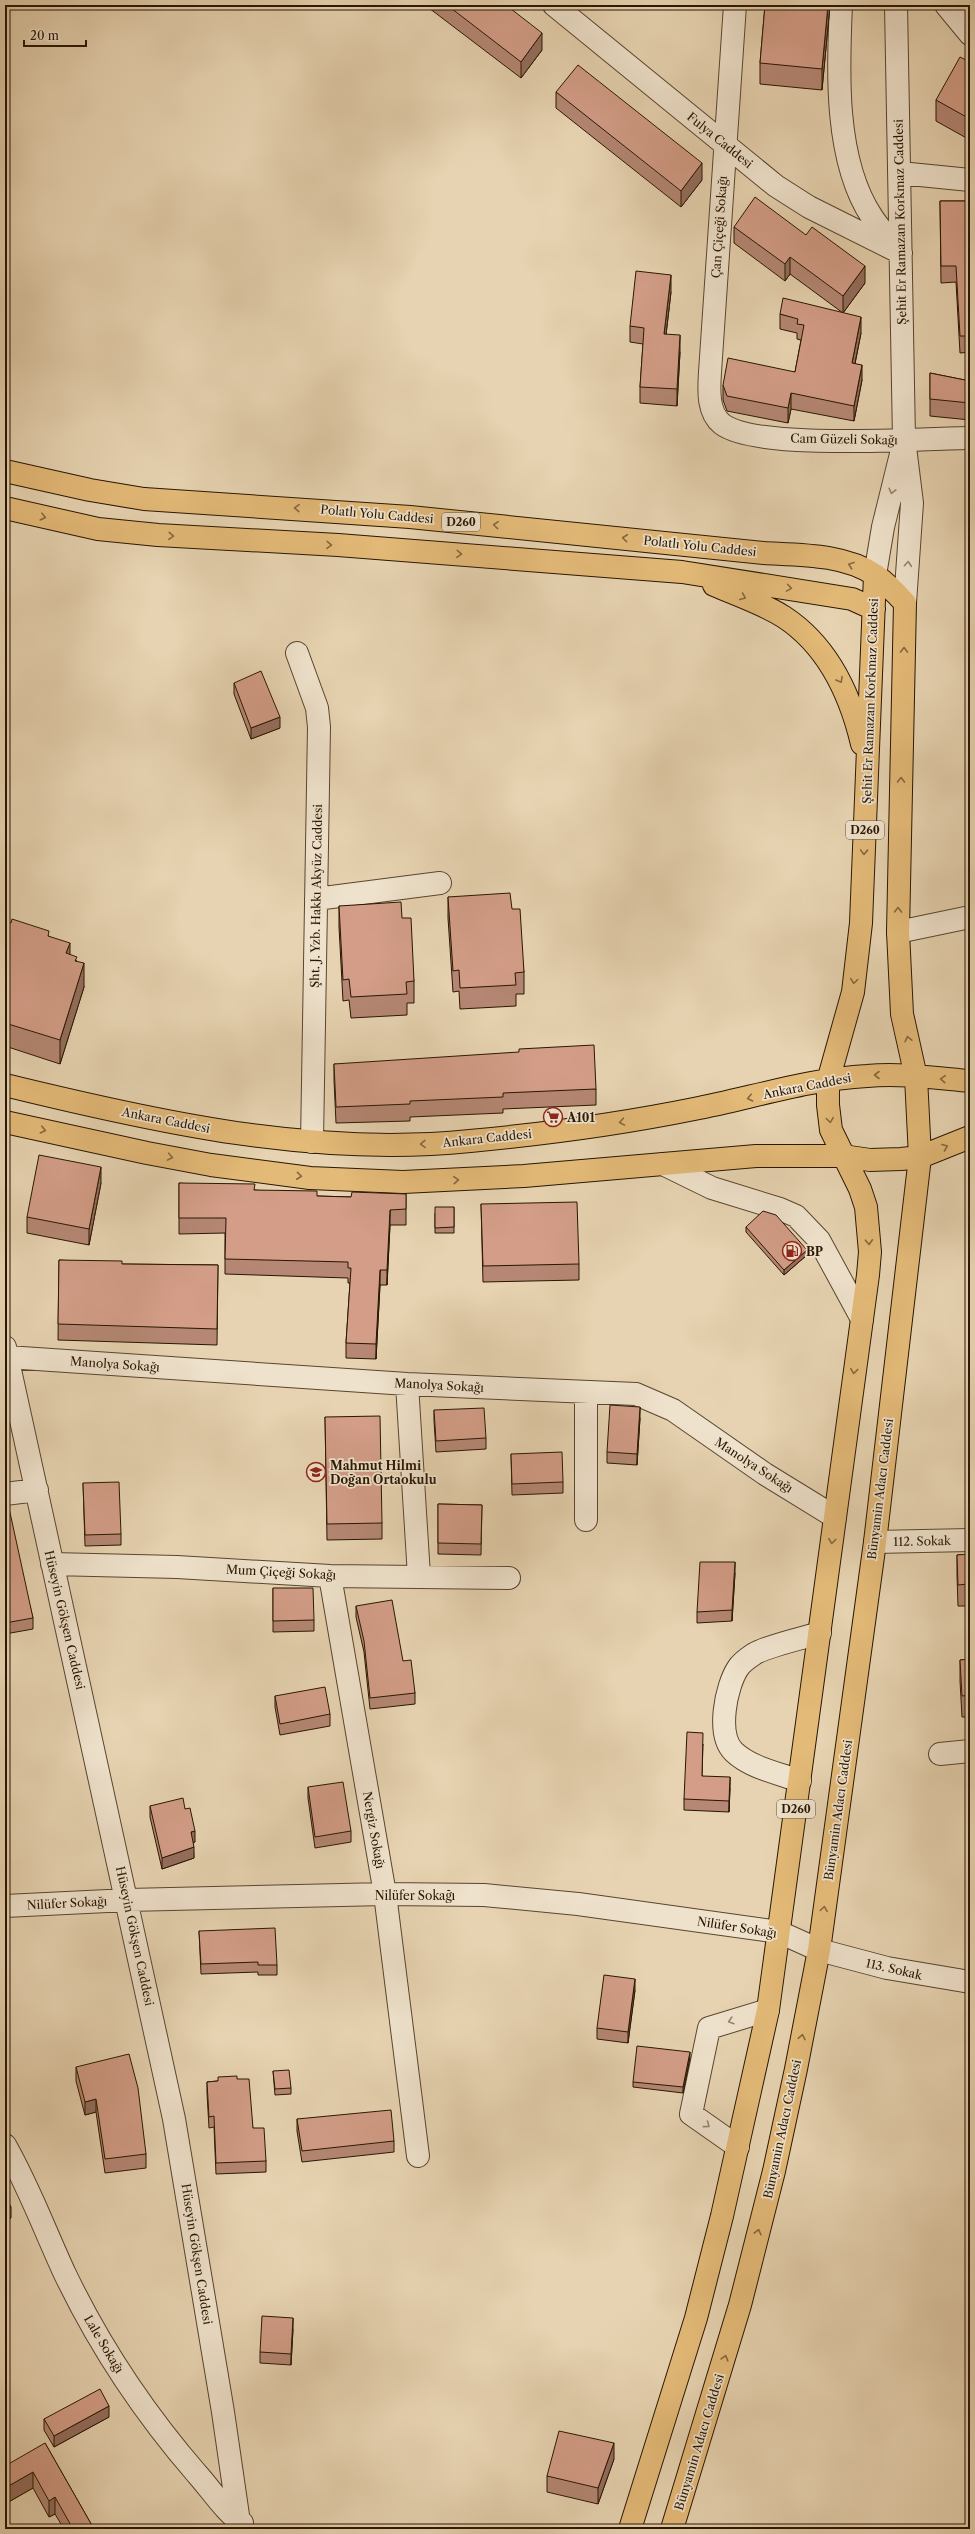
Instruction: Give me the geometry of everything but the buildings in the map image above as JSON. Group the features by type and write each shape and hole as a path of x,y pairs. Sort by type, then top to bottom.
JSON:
{"main road":[{"name":"Polatlı Yolu Caddesi","path":"5,470 90,490 144,499 410,517 756,552 809,555 846,563 875,575 905,603"},
{"name":"D260","path":"5,508 98,528 158,535 338,545 682,572 759,604 783,616 802,630 833,666 846,691 858,729 868,769"},
{"path":"682,572 852,599 874,609"},
{"name":"Şehit Er Ramazan Korkmaz Caddesi","path":"828,1081 851,998 861,923 875,575"},
{"name":"Şehit Er Ramazan Korkmaz Caddesi","path":"905,603 898,932 902,1014 916,1077"},
{"name":"Ankara Caddesi","path":"5,1084 72,1101 225,1131 312,1142 434,1144 547,1132 692,1110 828,1081 871,1075 970,1081"},
{"name":"Bünyamin Adacı Caddesi","path":"672,2529 716,2388 744,2290 774,2171 819,1950 875,1542 920,1156 916,1077"},
{"name":"D260","path":"630,2529 696,2318 738,2147 768,2010 800,1781 870,1252 869,1228 860,1189 831,1130 828,1081"},
{"path":"5,1122 211,1165 310,1178 428,1182 756,1156 843,1156 884,1160 920,1156 970,1137"}],"street":[{"name":"Fulya Caddesi","path":"554,5 776,186 809,207 901,253"},
{"name":"Çan Çiçeği Sokağı","path":"721,423 711,407 709,392 724,144 735,5"},
{"path":"841,5 838,80 841,118 847,150 856,187 871,216 901,253"},
{"path":"897,14 912,5"},
{"path":"946,5 970,34"},
{"name":"Şehit Er Ramazan Korkmaz Caddesi","path":"897,14 904,439 912,503 905,603"},
{"path":"900,173 970,180"},
{"name":"Cam Güzeli Sokağı","path":"721,423 734,431 796,439 970,438"},
{"name":"Şehit Er Ramazan Korkmaz Caddesi","path":"875,575 883,528 904,439"},
{"name":"Şht. J. Yzb. Hakkı Akyüz Caddesi","path":"297,653 317,708 316,899 312,1142"},
{"path":"316,899 440,884"},
{"path":"898,932 970,917"},
{"path":"663,1164 712,1188 736,1197 780,1209 796,1216 819,1240 862,1319"},
{"name":"Manolya Sokağı","path":"6,1352 407,1384 636,1394 656,1401 835,1517"},
{"name":"Hüseyin Gökşen Caddesi","path":"6,1352 128,1900 184,2171 244,2526"},
{"path":"407,1384 419,1576"},
{"path":"586,1392 586,1520"},
{"path":"5,1494 37,1490"},
{"name":"112. Sokak","path":"875,1542 970,1540"},
{"name":"Mum Çiçeği Sokağı","path":"52,1564 134,1565 330,1576 509,1578"},
{"name":"Nergiz Sokağı","path":"330,1576 385,1894 418,2156"},
{"path":"800,1781 749,1763 732,1751 725,1735 724,1714 729,1684 738,1667 755,1653 820,1633"},
{"path":"940,1754 970,1751"},
{"name":"Nilüfer Sokağı","path":"5,1906 128,1900 385,1894 484,1896 570,1903 779,1932 819,1950"},
{"name":"113. Sokak","path":"819,1950 887,1968 970,1982"},
{"path":"738,2147 691,2114 707,2036 709,2028 768,2010"},
{"name":"Lale Sokağı","path":"5,2145 22,2175 65,2274 106,2349 135,2393 183,2458 244,2526"}],"place":[{"name":"A101","path":"553,1117"},
{"name":"BP","path":"792,1251"},
{"name":"Mahmut Hilmi Doğan Ortaokulu","path":"316,1472"}]}
